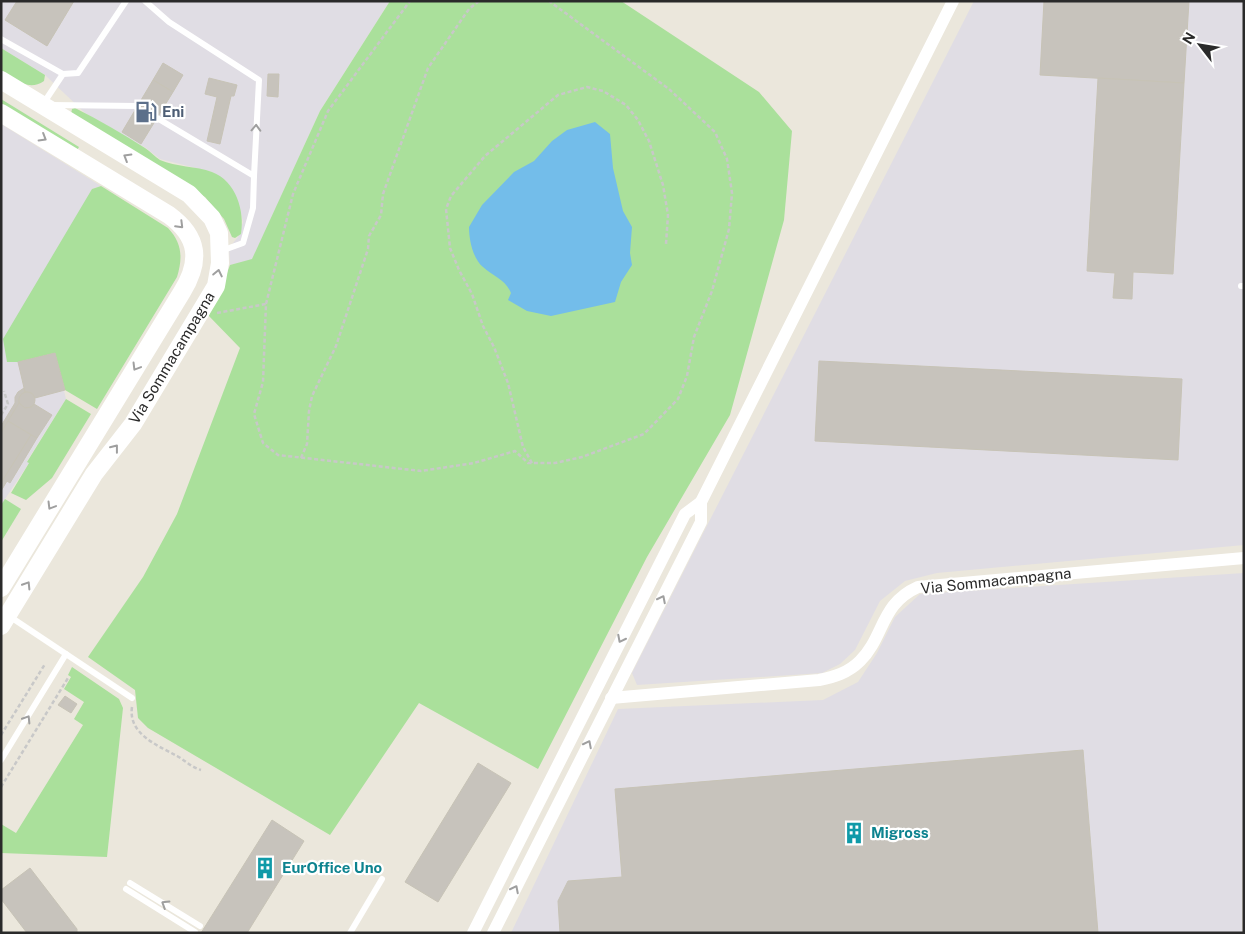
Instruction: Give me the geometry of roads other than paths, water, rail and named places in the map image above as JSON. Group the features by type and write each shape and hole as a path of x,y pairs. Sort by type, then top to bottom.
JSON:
{"street":[{"path":"473,933 685,514 701,502 953,1"},
{"path":"5,83 48,121 89,147 95,158 92,168"},
{"name":"Via Sommacampagna","path":"5,83 199,203 216,225 221,251 216,286 204,307 133,424 94,474 5,621"},
{"name":"Via Sommacampagna","path":"1,113 169,215 183,227 194,248 193,270 182,292 1,588"},
{"path":"494,933 701,522 701,502"},
{"name":"Via Sommacampagna","path":"611,698 818,680 840,675 860,661 894,603 906,592 918,587 1244,558"}],"lane":[{"path":"1,39 63,74 78,73 126,1"},
{"path":"144,1 169,22 258,80 252,208 242,243 221,251"},
{"path":"42,105 63,74"},
{"path":"42,105 137,106"},
{"path":"157,118 254,176"},
{"path":"5,621 66,654 132,698"},
{"path":"1,760 66,654"},
{"path":"350,933 382,879"},
{"path":"130,883 200,926"},
{"path":"126,889 195,932"}],"water":[{"path":"595,122 610,134 613,168 623,211 632,227 630,253 632,265 621,282 615,302 551,316 527,311 508,300 511,293 506,284 480,264 472,249 469,227 482,205 514,172 534,161 552,141 567,130"}],"place":[{"name":"Eni","path":"146,112"},
{"name":"Migross","path":"854,833"},
{"name":"EurOffice Uno","path":"265,868"}]}
